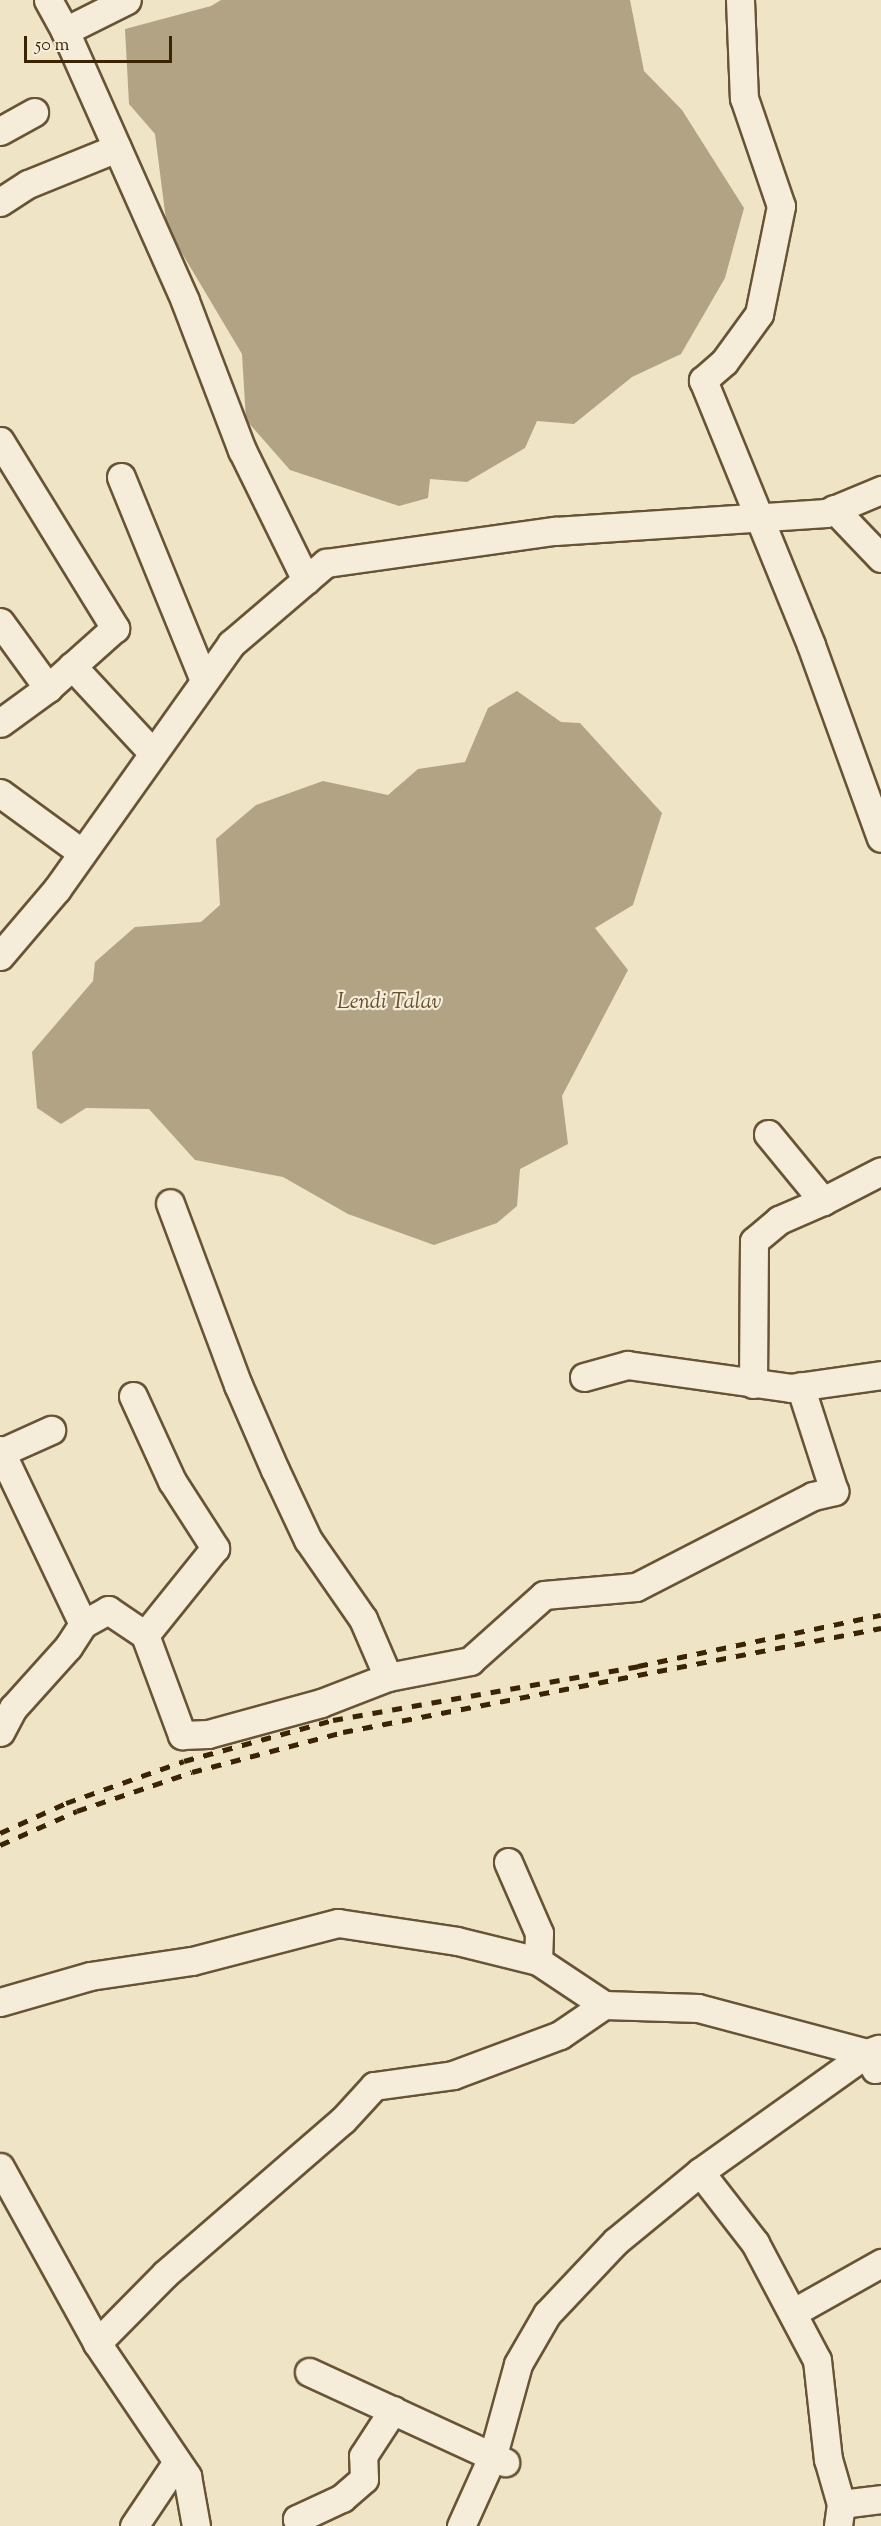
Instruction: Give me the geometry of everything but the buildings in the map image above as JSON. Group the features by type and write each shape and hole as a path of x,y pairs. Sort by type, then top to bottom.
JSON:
{"street":[{"path":"48,0 65,31 185,301 242,450 306,580"},
{"path":"65,31 128,0"},
{"path":"740,0 744,98 782,206 759,314 724,362 703,380 756,516 815,654 881,838"},
{"path":"0,130 34,112"},
{"path":"0,202 28,184 117,147"},
{"path":"0,441 115,628 48,688 0,723"},
{"path":"121,477 204,680"},
{"path":"0,956 57,889 152,752 231,644 326,563 450,543 834,509 881,490"},
{"path":"834,509 881,558"},
{"path":"0,622 48,688"},
{"path":"72,666 152,752"},
{"path":"0,793 81,852"},
{"path":"768,1134 823,1201"},
{"path":"753,1384 754,1241 779,1220 881,1172"},
{"path":"170,1203 238,1385 275,1470 309,1539 363,1619 387,1677"},
{"path":"584,1377 627,1365 753,1384 800,1386 881,1374"},
{"path":"0,1732 13,1708 68,1647 83,1624 108,1610 145,1635 182,1735 208,1734 321,1703 387,1677 470,1661 544,1595 636,1587 813,1496 834,1491 800,1386"},
{"path":"133,1396 172,1481 215,1548 145,1635"},
{"path":"51,1430 1,1451 17,1492 83,1624"},
{"path":"508,1862 539,1933 538,1961"},
{"path":"0,2002 90,1976 192,1961 338,1923 458,1941 538,1961 604,2005 698,2008 876,2059"},
{"path":"97,2343 165,2274 343,2120 374,2086 453,2075 509,2056 560,2035 604,2005"},
{"path":"477,2526 499,2458 533,2371 560,2324 630,2251 706,2179 876,2059"},
{"path":"0,2170 97,2343 187,2476 196,2526"},
{"path":"706,2179 755,2242 794,2312 817,2360 828,2459 840,2515 881,2499"},
{"path":"794,2312 881,2263"},
{"path":"309,2372 499,2458"},
{"path":"301,2526 297,2519 342,2498 364,2479 363,2456 393,2410"},
{"path":"461,2526 499,2458"},
{"path":"134,2526 177,2462"}],"water":[{"path":"221,0 630,0 644,71 682,110 744,208 725,278 681,354 632,377 574,424 537,421 525,448 467,482 430,479 428,498 399,506 290,470 246,420 242,354 167,228 155,134 129,104 125,29 211,6"},
{"name":"Lendi Talav","path":"517,691 561,722 580,723 662,813 633,905 595,928 628,970 562,1096 568,1144 520,1169 517,1206 497,1223 434,1245 348,1214 283,1177 195,1160 149,1109 86,1108 61,1124 37,1108 32,1052 93,981 95,962 135,927 201,922 220,905 216,839 256,805 323,781 388,795 418,769 465,762 488,708"}],"railway":[{"path":"0,1833 66,1803 184,1761 333,1720 638,1666 881,1615"},
{"path":"0,1845 77,1811 192,1772 343,1732 881,1628"}]}
